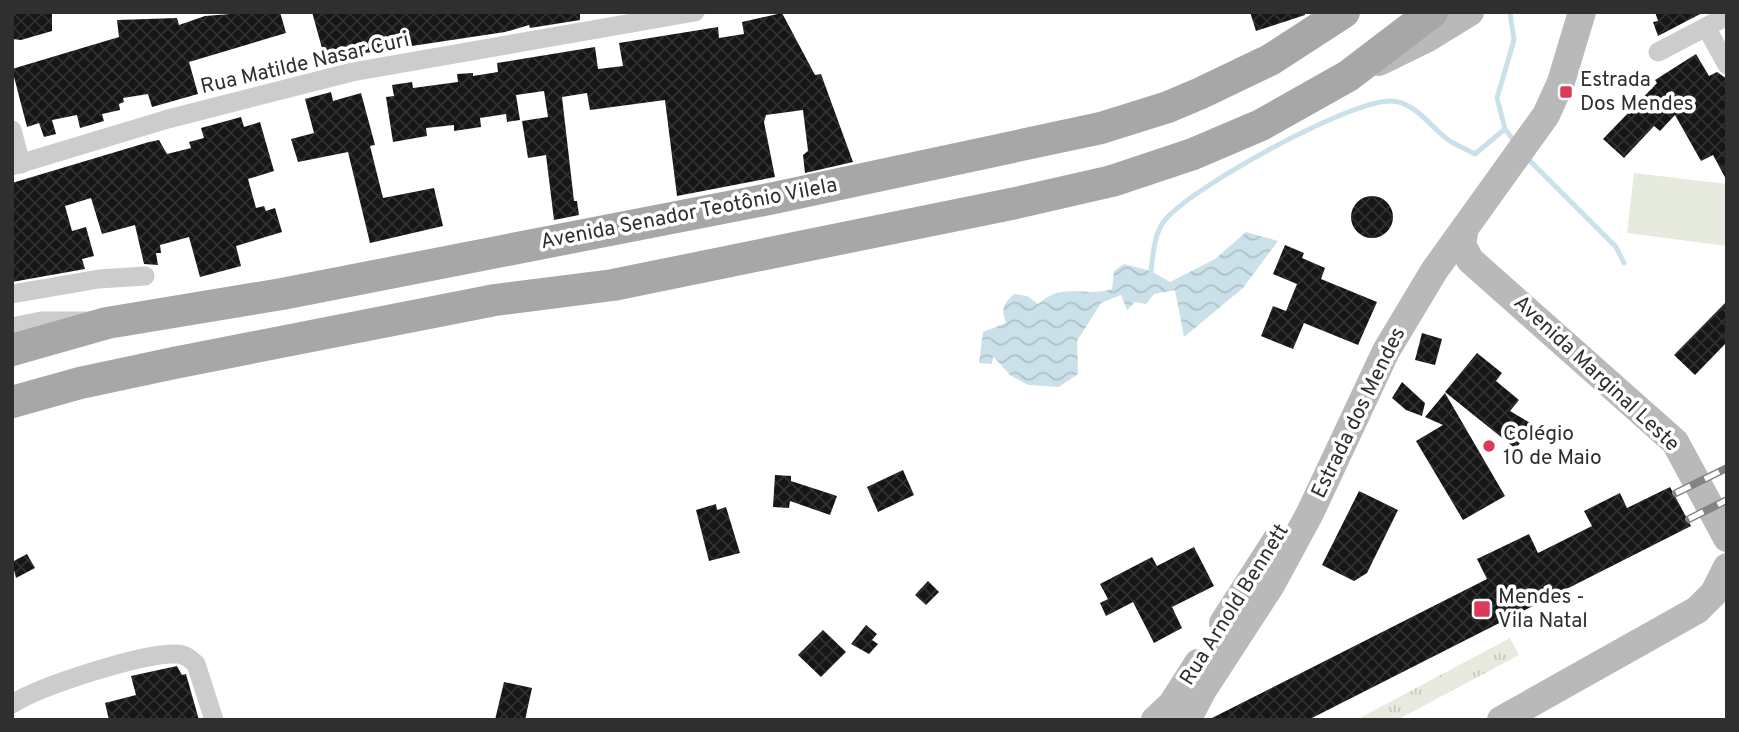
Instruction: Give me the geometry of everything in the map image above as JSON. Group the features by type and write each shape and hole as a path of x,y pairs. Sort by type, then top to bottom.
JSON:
{"main road":[{"name":"Avenida Senador Teotônio Vilela","path":"12,350 107,323 282,294 774,198 1101,128 1168,107 1224,82 1270,60 1344,12"},
{"path":"12,402 80,383 174,363 495,300 613,285 1112,181 1193,154 1261,125 1348,76 1432,12"}],"street":[{"name":"Rua Matilde Nasar Curi","path":"17,165 169,119 352,72 695,12"},
{"path":"1348,76 1426,39 1469,12"},
{"path":"1658,52 1727,16"},
{"name":"Estrada dos Mendes","path":"1187,720 1204,688 1278,573 1310,513 1386,351 1437,267 1528,143 1555,99 1576,20"},
{"path":"1706,27 1727,65"},
{"path":"12,130 17,165"},
{"path":"1465,228 1462,244 1470,260"},
{"path":"1437,267 1450,258 1470,260"},
{"name":"Avenida Marginal Leste","path":"1470,260 1675,442 1727,538"},
{"path":"12,294 78,282 145,276"},
{"path":"12,327 66,319 107,323"},
{"name":"Rua Arnold Bennett","path":"1155,720 1172,704 1355,415"},
{"path":"1501,720 1697,610 1714,593 1727,567"},
{"path":"12,704 49,685 153,656 178,654 196,664 214,720"}],"green space":[{"path":"1634,173 1727,184 1727,246 1627,233"},
{"path":"1510,638 1519,655 1397,720 1356,720"}],"water":[{"path":"1246,232 1278,241 1243,288 1184,337 1175,290 1154,294 1146,304 1135,302 1127,310 1121,295 1101,303 1077,341 1078,374 1059,387 1028,385 1010,375 993,356 992,364 979,363 983,332 1006,323 1004,307 1014,294 1027,296 1038,304 1057,293 1112,289 1114,271 1124,264 1151,271 1170,282 1215,259"}],"building":[{"path":"12,12 52,12 52,31 21,40 12,39"},
{"path":"280,12 286,33 189,62 198,94 152,107 148,94 123,98 124,102 119,104 120,110 102,114 104,121 80,128 77,115 52,120 56,134 44,137 39,123 27,127 12,69 119,37 117,20 177,18 179,25 205,16"},
{"path":"312,12 580,12 580,20 530,28 529,25 505,32 325,59"},
{"path":"1250,12 1304,12 1305,15 1256,31"},
{"path":"1655,12 1704,12 1658,36 1653,22 1658,21"},
{"path":"782,13 815,75 821,74 853,162 805,173 803,155 808,151 803,110 766,115 764,122 775,177 677,196 665,100 590,110 587,93 562,97 574,201 577,201 579,215 554,220 546,155 528,158 522,121 548,117 544,91 516,95 520,120 507,122 506,114 480,118 481,127 454,131 454,125 426,128 427,136 393,142 386,97 394,96 392,85 412,82 413,88 458,82 457,74 473,73 473,76 498,72 497,63 595,47 598,69 623,66 619,43 718,27 719,38 744,34 742,22"},
{"path":"1696,54 1709,76 1717,72 1727,79 1727,181 1713,155 1701,161 1675,115 1660,131 1654,126 1624,158 1603,139 1657,83 1655,80"},
{"path":"331,92 333,101 361,93 375,145 370,146 383,198 434,188 443,226 370,243 348,152 298,162 291,139 314,133 305,99"},
{"path":"241,117 244,127 260,122 274,171 248,179 256,208 264,206 266,211 275,208 282,232 236,246 241,266 200,277 189,237 160,245 161,253 156,253 158,265 144,264 135,225 102,234 91,198 65,206 72,231 86,227 94,256 82,259 85,269 12,282 12,183 159,140 167,154 191,148 189,142 204,138 201,128"},
{"path":"1372,196 1387,202 1393,217 1387,232 1372,238 1357,232 1351,217 1357,202"},
{"path":"1285,245 1304,253 1302,258 1325,268 1321,279 1377,302 1358,345 1304,323 1293,349 1261,336 1273,306 1286,311 1297,284 1273,274"},
{"path":"1727,301 1727,342 1695,375 1674,355"},
{"path":"1422,333 1442,339 1435,365 1415,360"},
{"path":"1477,353 1502,373 1496,381 1519,400 1510,411 1532,424 1516,449 1445,392"},
{"path":"1402,382 1425,403 1422,416 1406,410 1392,398"},
{"path":"1445,393 1505,496 1463,520 1416,441 1443,425 1425,417"},
{"path":"903,470 914,495 878,512 867,487"},
{"path":"775,475 791,476 791,481 837,496 830,515 790,501 789,508 773,507"},
{"path":"1670,487 1691,526 1308,720 1208,720 1487,579 1477,559 1529,534 1538,553 1592,526 1584,511 1620,493 1627,508"},
{"path":"1359,491 1398,510 1367,573 1354,581 1322,565"},
{"path":"716,504 717,510 726,507 740,553 709,561 696,510"},
{"path":"1194,547 1214,586 1172,607 1182,628 1154,643 1133,602 1106,616 1100,603 1108,599 1100,584 1152,557 1157,566"},
{"path":"27,554 35,568 16,578 12,562"},
{"path":"928,581 939,592 926,605 915,595"},
{"path":"866,625 877,634 872,640 878,644 869,654 851,644"},
{"path":"823,630 846,652 821,677 798,655"},
{"path":"177,666 182,675 186,674 199,720 109,720 105,703 136,695 131,676"},
{"path":"504,682 532,688 525,720 495,720"}],"waterway":[{"path":"1510,13 1514,40 1497,98 1505,129 1515,142"},
{"path":"1151,271 1158,231 1181,205 1272,148 1341,115 1369,105 1399,102 1421,115 1450,141 1475,154 1505,129"},
{"path":"1527,158 1616,247 1624,263"}],"railway":[{"path":"1676,493 1727,468"},
{"path":"1689,519 1727,500"}],"place":[{"name":"Estrada Dos Mendes","path":"1566,92"},
{"name":"Colégio 10 de Maio","path":"1489,446"},
{"name":"Mendes - Vila Natal","path":"1482,609"}]}
